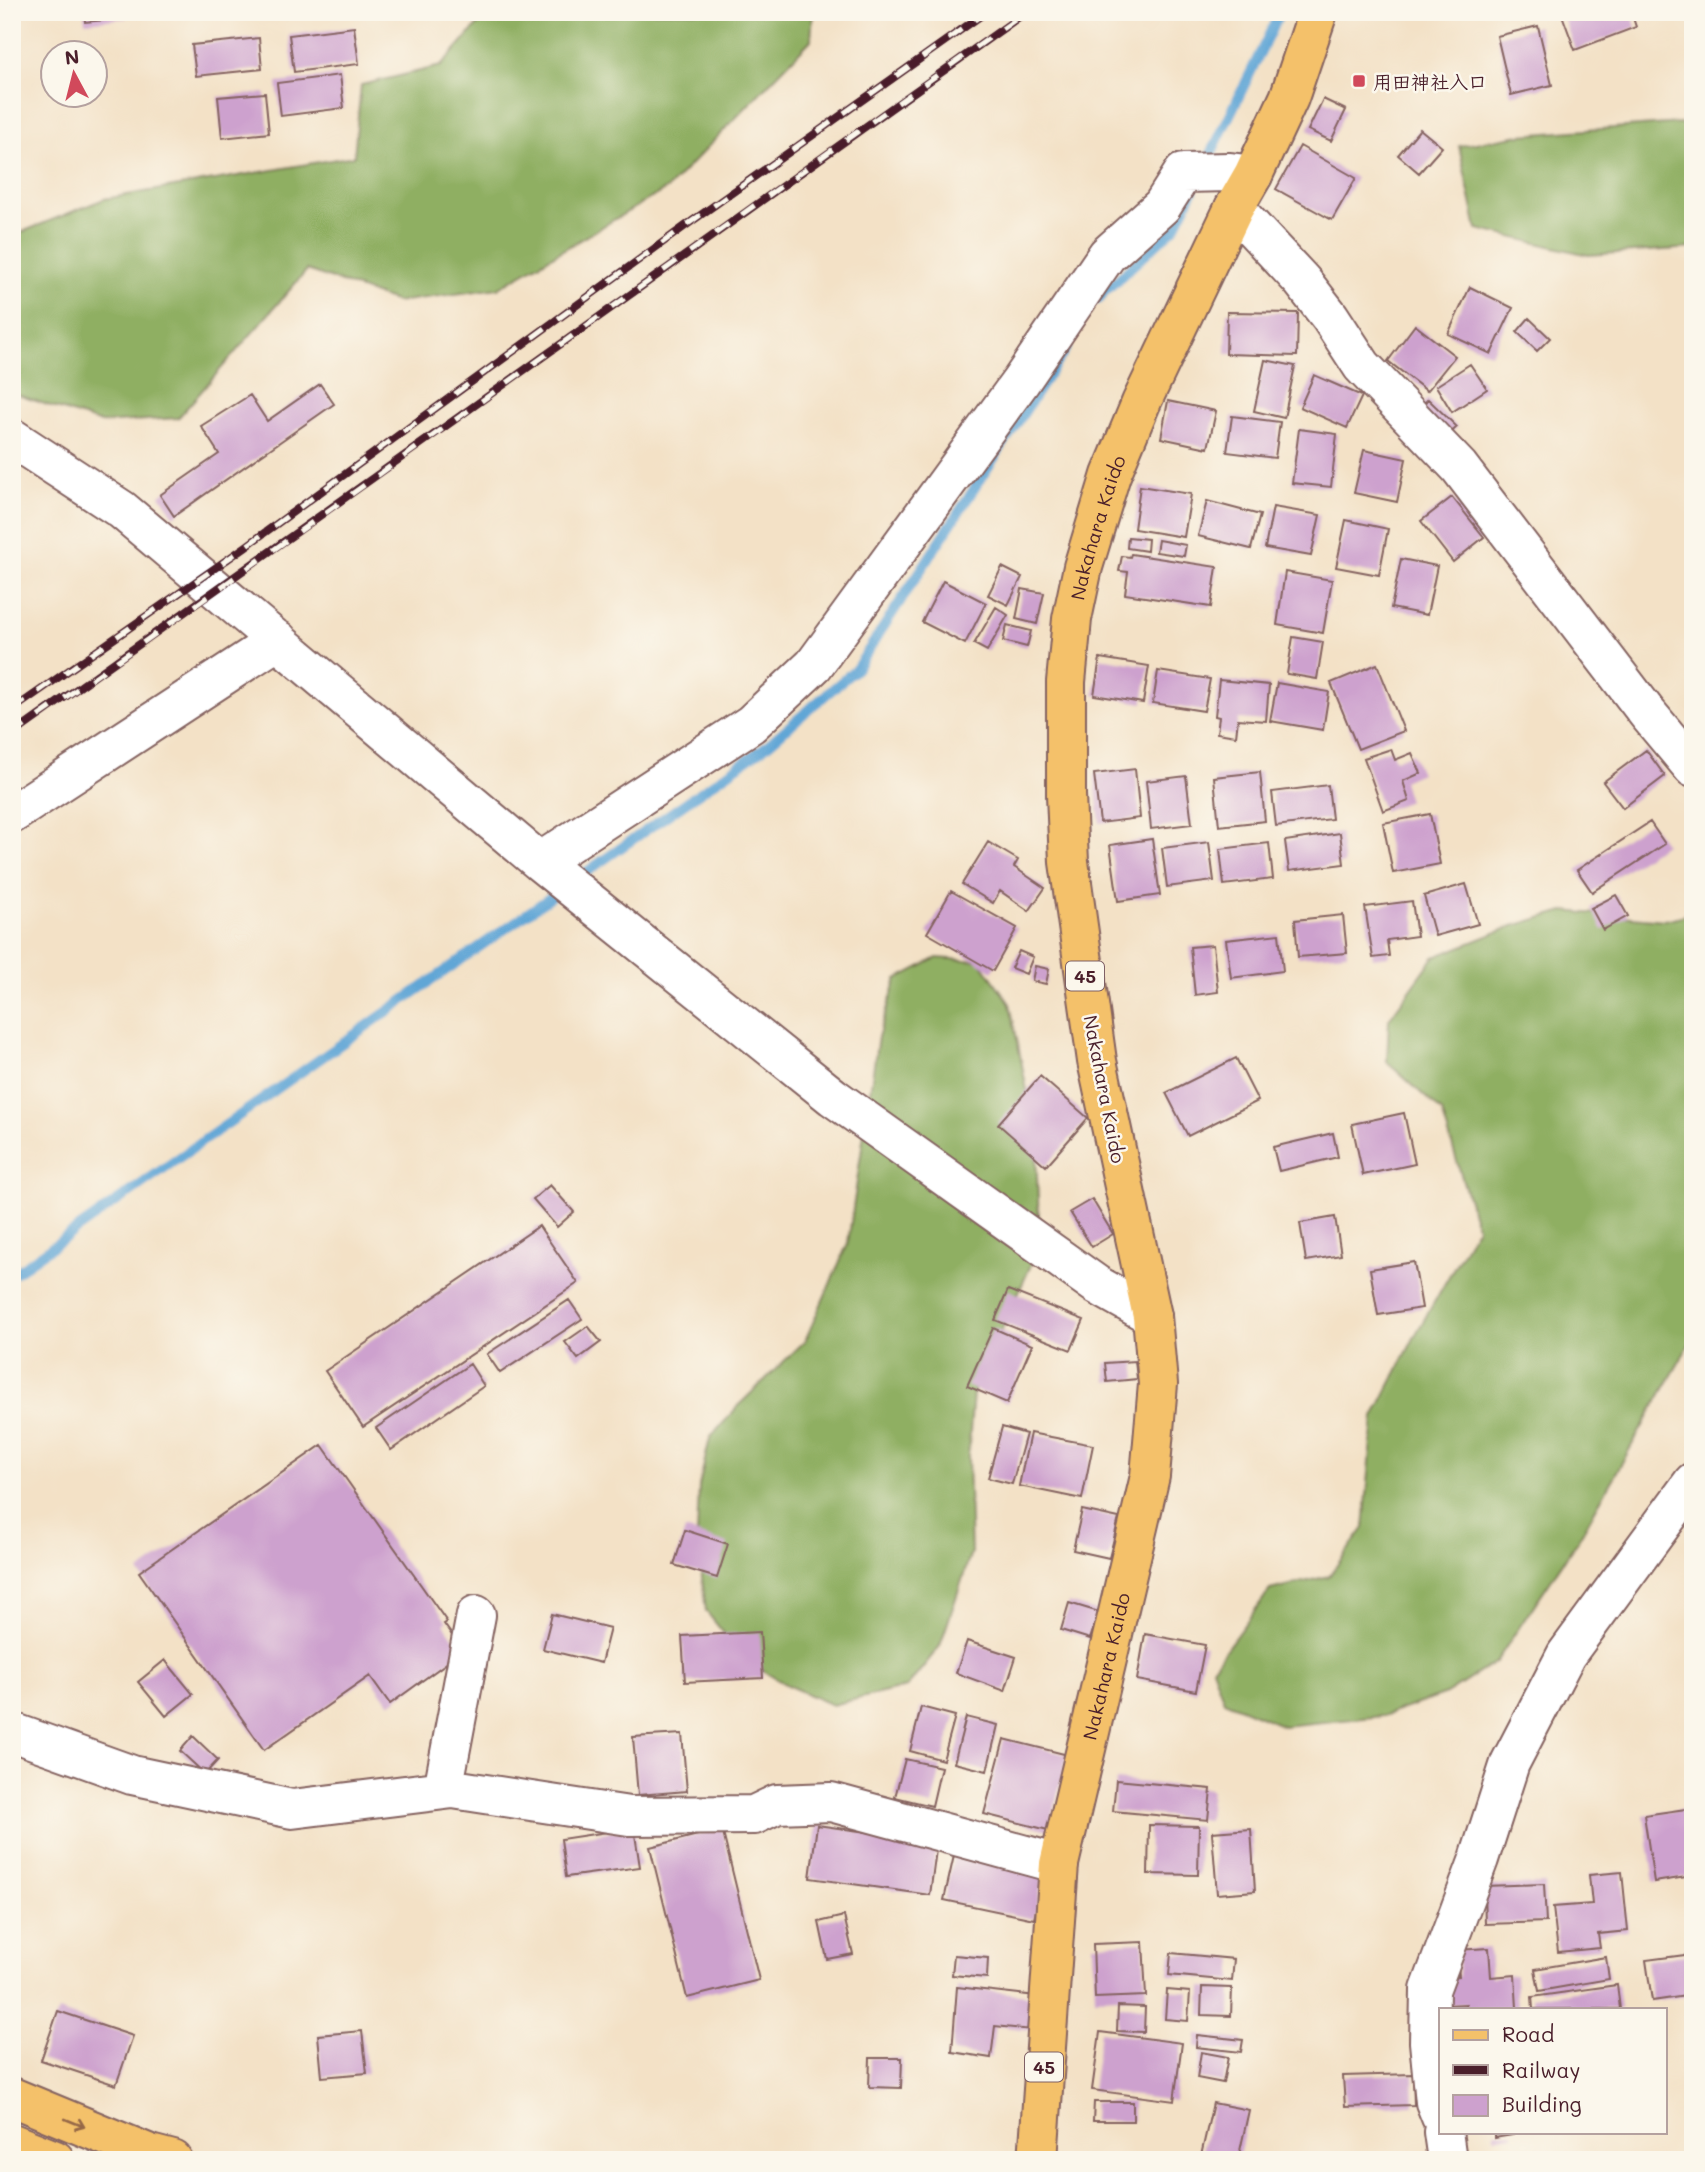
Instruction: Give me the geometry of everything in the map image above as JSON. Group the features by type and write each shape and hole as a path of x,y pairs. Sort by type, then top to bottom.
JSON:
{"main road":[{"name":"Nakahara Kaido","path":"1038,2160 1059,1864 1150,1476 1158,1384 1152,1315 1097,1061 1069,862 1066,682 1072,620 1083,566 1111,475 1140,403 1239,185 1289,98 1318,12"},
{"path":"12,2097 150,2154 173,2160"},
{"path":"12,2143 55,2160"}],"street":[{"path":"554,874 751,724 814,664 1021,381 1107,255 1162,206 1183,173 1239,185 1362,366 1459,467 1647,713 1693,768"},
{"path":"12,438 121,510 554,874 833,1097 1097,1285 1152,1315"},
{"path":"12,814 278,640"},
{"path":"1439,2112 1435,2102 1429,2042 1430,1990 1479,1859 1510,1763 1566,1655 1693,1482"},
{"path":"443,1790 476,1615"},
{"path":"12,1732 132,1775 292,1809 453,1789 629,1816 754,1815 778,1804 831,1802 1059,1864"},
{"path":"1443,2134 1447,2160"}],"green space":[{"path":"489,12 813,12 811,40 668,188 498,288 397,302 307,270 178,418 101,423 12,393 12,236 104,199 354,156 361,85 441,66"},
{"path":"1680,123 1693,130 1693,248 1588,255 1477,229 1459,146 1520,135"},
{"path":"1564,911 1665,920 1693,913 1693,1338 1579,1538 1496,1662 1446,1694 1383,1716 1283,1726 1224,1701 1212,1668 1270,1590 1329,1576 1364,1528 1374,1417 1416,1334 1477,1227 1442,1112 1387,1062 1389,1019 1434,957 1513,926"},
{"path":"937,958 980,961 1010,1004 1035,1131 1040,1245 973,1393 968,1457 971,1553 940,1646 907,1687 832,1705 787,1685 746,1661 706,1611 697,1536 699,1486 710,1438 740,1404 805,1341 848,1243 878,1037 897,979"}],"building":[{"path":"84,12 126,12 127,18 85,22"},
{"path":"174,12 193,12 194,14 175,16"},
{"path":"200,12 218,12 218,14 201,16"},
{"path":"1561,12 1631,12 1636,27 1575,50"},
{"path":"1538,26 1552,85 1511,95 1497,36"},
{"path":"354,27 359,64 294,72 289,35"},
{"path":"259,38 262,69 196,76 192,45"},
{"path":"340,75 344,108 281,116 277,83"},
{"path":"265,93 269,133 222,138 218,97"},
{"path":"1323,99 1346,110 1331,141 1308,130"},
{"path":"1420,129 1442,147 1419,173 1398,155"},
{"path":"1300,146 1356,178 1332,220 1276,189"},
{"path":"1470,287 1513,308 1491,354 1448,334"},
{"path":"1227,312 1298,313 1297,356 1226,354"},
{"path":"1529,318 1550,338 1537,351 1517,332"},
{"path":"1415,325 1455,356 1427,391 1388,361"},
{"path":"1265,360 1295,366 1284,418 1254,411"},
{"path":"1470,364 1487,389 1452,412 1436,386"},
{"path":"1314,375 1362,396 1347,428 1300,407"},
{"path":"320,384 334,404 174,516 160,495 219,454 201,426 250,395 267,421"},
{"path":"1428,399 1457,427 1443,440 1415,413"},
{"path":"1168,401 1216,411 1208,448 1161,438"},
{"path":"1232,416 1280,422 1275,458 1227,452"},
{"path":"1299,429 1337,434 1331,487 1292,483"},
{"path":"1364,450 1406,459 1397,502 1354,493"},
{"path":"1140,486 1191,494 1184,537 1134,529"},
{"path":"1452,497 1484,537 1453,562 1421,521"},
{"path":"1207,501 1260,515 1251,549 1198,536"},
{"path":"1273,507 1320,515 1311,556 1265,548"},
{"path":"1346,520 1388,529 1379,575 1336,567"},
{"path":"1128,537 1148,539 1147,551 1127,548"},
{"path":"1158,540 1186,545 1184,556 1156,552"},
{"path":"1131,554 1217,567 1211,607 1125,594 1128,572 1119,571 1122,556 1130,557"},
{"path":"1401,559 1437,566 1427,615 1391,608"},
{"path":"1002,567 1022,577 1008,605 988,595"},
{"path":"1285,572 1332,580 1323,633 1277,625"},
{"path":"943,581 986,603 965,644 922,622"},
{"path":"1022,589 1044,593 1037,624 1016,619"},
{"path":"996,607 1008,615 987,651 974,644"},
{"path":"1007,625 1031,631 1027,647 1003,641"},
{"path":"1293,637 1323,642 1317,679 1287,674"},
{"path":"1100,658 1149,666 1143,703 1094,695"},
{"path":"1377,664 1404,731 1358,749 1331,683"},
{"path":"1158,671 1210,679 1204,711 1153,703"},
{"path":"1219,680 1269,685 1266,721 1238,719 1236,736 1217,733 1219,717 1215,716"},
{"path":"1277,683 1329,692 1323,730 1270,721"},
{"path":"1391,749 1395,760 1412,753 1421,773 1403,781 1409,801 1383,811 1364,758"},
{"path":"1646,750 1665,776 1623,808 1603,782"},
{"path":"1135,769 1140,818 1100,823 1094,774"},
{"path":"1260,772 1265,821 1219,826 1214,777"},
{"path":"1186,776 1192,824 1151,829 1146,781"},
{"path":"1328,785 1332,819 1276,826 1272,792"},
{"path":"1430,814 1440,864 1393,873 1383,823"},
{"path":"1650,822 1665,844 1592,892 1577,870"},
{"path":"1340,833 1344,864 1289,871 1285,841"},
{"path":"1152,839 1160,895 1118,901 1110,845"},
{"path":"988,842 1018,860 1014,867 1045,888 1029,911 1000,891 993,903 962,884"},
{"path":"1209,842 1214,881 1167,887 1162,848"},
{"path":"1269,843 1273,879 1224,885 1220,849"},
{"path":"1466,884 1478,924 1435,936 1424,896"},
{"path":"951,891 1017,928 993,971 927,933"},
{"path":"1616,895 1628,916 1603,930 1591,908"},
{"path":"1412,901 1417,936 1387,940 1389,956 1373,958 1365,907"},
{"path":"1343,915 1347,953 1298,957 1295,920"},
{"path":"1279,934 1283,971 1231,978 1226,940"},
{"path":"1213,945 1218,992 1195,995 1190,947"},
{"path":"1019,951 1033,957 1026,974 1011,968"},
{"path":"1035,966 1049,969 1046,984 1032,981"},
{"path":"1236,1058 1258,1101 1188,1136 1166,1093"},
{"path":"1040,1076 1088,1118 1046,1166 998,1124"},
{"path":"1404,1113 1415,1164 1363,1175 1352,1124"},
{"path":"1333,1133 1338,1157 1279,1171 1273,1147"},
{"path":"550,1185 574,1212 557,1227 533,1199"},
{"path":"1092,1199 1113,1234 1092,1247 1070,1212"},
{"path":"1335,1217 1341,1255 1306,1261 1300,1223"},
{"path":"539,1226 578,1283 363,1427 325,1371"},
{"path":"1414,1262 1422,1308 1378,1315 1370,1269"},
{"path":"1008,1290 1084,1320 1071,1350 995,1320"},
{"path":"569,1300 582,1319 500,1373 487,1354"},
{"path":"588,1326 601,1342 578,1359 565,1342"},
{"path":"993,1328 1032,1345 1007,1403 967,1386"},
{"path":"1135,1361 1137,1379 1107,1382 1105,1363"},
{"path":"470,1364 484,1386 391,1450 376,1428"},
{"path":"1002,1427 1026,1434 1012,1484 988,1478"},
{"path":"1030,1433 1093,1445 1082,1499 1019,1486"},
{"path":"322,1445 447,1622 444,1624 463,1651 390,1704 370,1676 264,1750 139,1572"},
{"path":"1082,1510 1119,1518 1109,1558 1073,1550"},
{"path":"685,1530 728,1544 717,1578 674,1565"},
{"path":"1069,1603 1099,1612 1090,1639 1061,1630"},
{"path":"552,1614 610,1628 601,1663 543,1649"},
{"path":"760,1632 763,1678 685,1682 682,1636"},
{"path":"1145,1634 1205,1645 1196,1691 1137,1680"},
{"path":"967,1641 1016,1657 1005,1691 956,1673"},
{"path":"165,1660 193,1694 166,1716 138,1682"},
{"path":"921,1707 955,1716 943,1760 910,1751"},
{"path":"966,1717 998,1725 987,1771 954,1763"},
{"path":"682,1734 687,1791 638,1795 633,1737"},
{"path":"193,1736 218,1760 205,1774 180,1751"},
{"path":"1004,1739 1068,1755 1048,1830 984,1814"},
{"path":"905,1759 941,1767 932,1806 895,1797"},
{"path":"1116,1780 1211,1789 1208,1820 1113,1811"},
{"path":"1693,1808 1693,1876 1654,1882 1644,1815"},
{"path":"817,1825 937,1842 930,1895 810,1878"},
{"path":"1149,1825 1199,1826 1198,1875 1148,1874"},
{"path":"634,1828 640,1867 566,1877 561,1839"},
{"path":"722,1829 759,1980 687,1998 650,1847"},
{"path":"1251,1829 1255,1891 1217,1894 1212,1832"},
{"path":"955,1851 1045,1869 1034,1919 944,1900"},
{"path":"1622,1872 1628,1931 1598,1934 1600,1948 1558,1952 1553,1907 1592,1904 1589,1875"},
{"path":"1544,1884 1546,1922 1485,1924 1484,1886"},
{"path":"844,1916 853,1954 827,1959 819,1922"},
{"path":"1143,1942 1146,1996 1095,1998 1093,1944"},
{"path":"1489,1948 1491,1977 1515,1975 1517,2008 1467,2008 1466,2004 1447,2005 1446,1977 1459,1976 1457,1950"},
{"path":"1171,1953 1234,1959 1232,1981 1169,1975"},
{"path":"1693,1954 1693,1995 1652,2001 1646,1960"},
{"path":"954,1955 988,1958 987,1978 952,1975"},
{"path":"1606,1957 1609,1979 1539,1991 1535,1969"},
{"path":"1617,1985 1620,2008 1533,2008 1532,1997"},
{"path":"957,1987 1036,1996 1032,2030 995,2026 991,2058 952,2052"},
{"path":"1202,1987 1232,1988 1231,2016 1201,2015"},
{"path":"1167,1990 1190,1992 1188,2021 1165,2019"},
{"path":"1118,2006 1145,2007 1144,2032 1117,2031"},
{"path":"58,2011 133,2036 116,2085 41,2060"},
{"path":"362,2031 367,2073 322,2077 318,2035"},
{"path":"1100,2032 1182,2043 1174,2101 1092,2090"},
{"path":"1197,2035 1243,2040 1241,2052 1196,2047"},
{"path":"1201,2052 1228,2057 1223,2083 1197,2078"},
{"path":"870,2058 902,2058 901,2088 869,2087"},
{"path":"1413,2074 1414,2105 1345,2107 1343,2076"},
{"path":"1094,2102 1133,2102 1133,2121 1093,2121"},
{"path":"1213,2103 1249,2110 1238,2160 1200,2160"},
{"path":"1494,2134 1513,2134 1513,2135 1494,2138"}],"waterway":[{"path":"1206,164 1280,12"},
{"path":"1099,299 1175,227 1193,191"},
{"path":"575,880 765,747 856,669 1067,347"},
{"path":"12,1275 562,889"}],"railway":[{"path":"12,710 245,547 688,224 986,12"},
{"path":"12,735 1026,12"}],"place":[{"name":"用田神社入口","path":"1359,81"}]}
